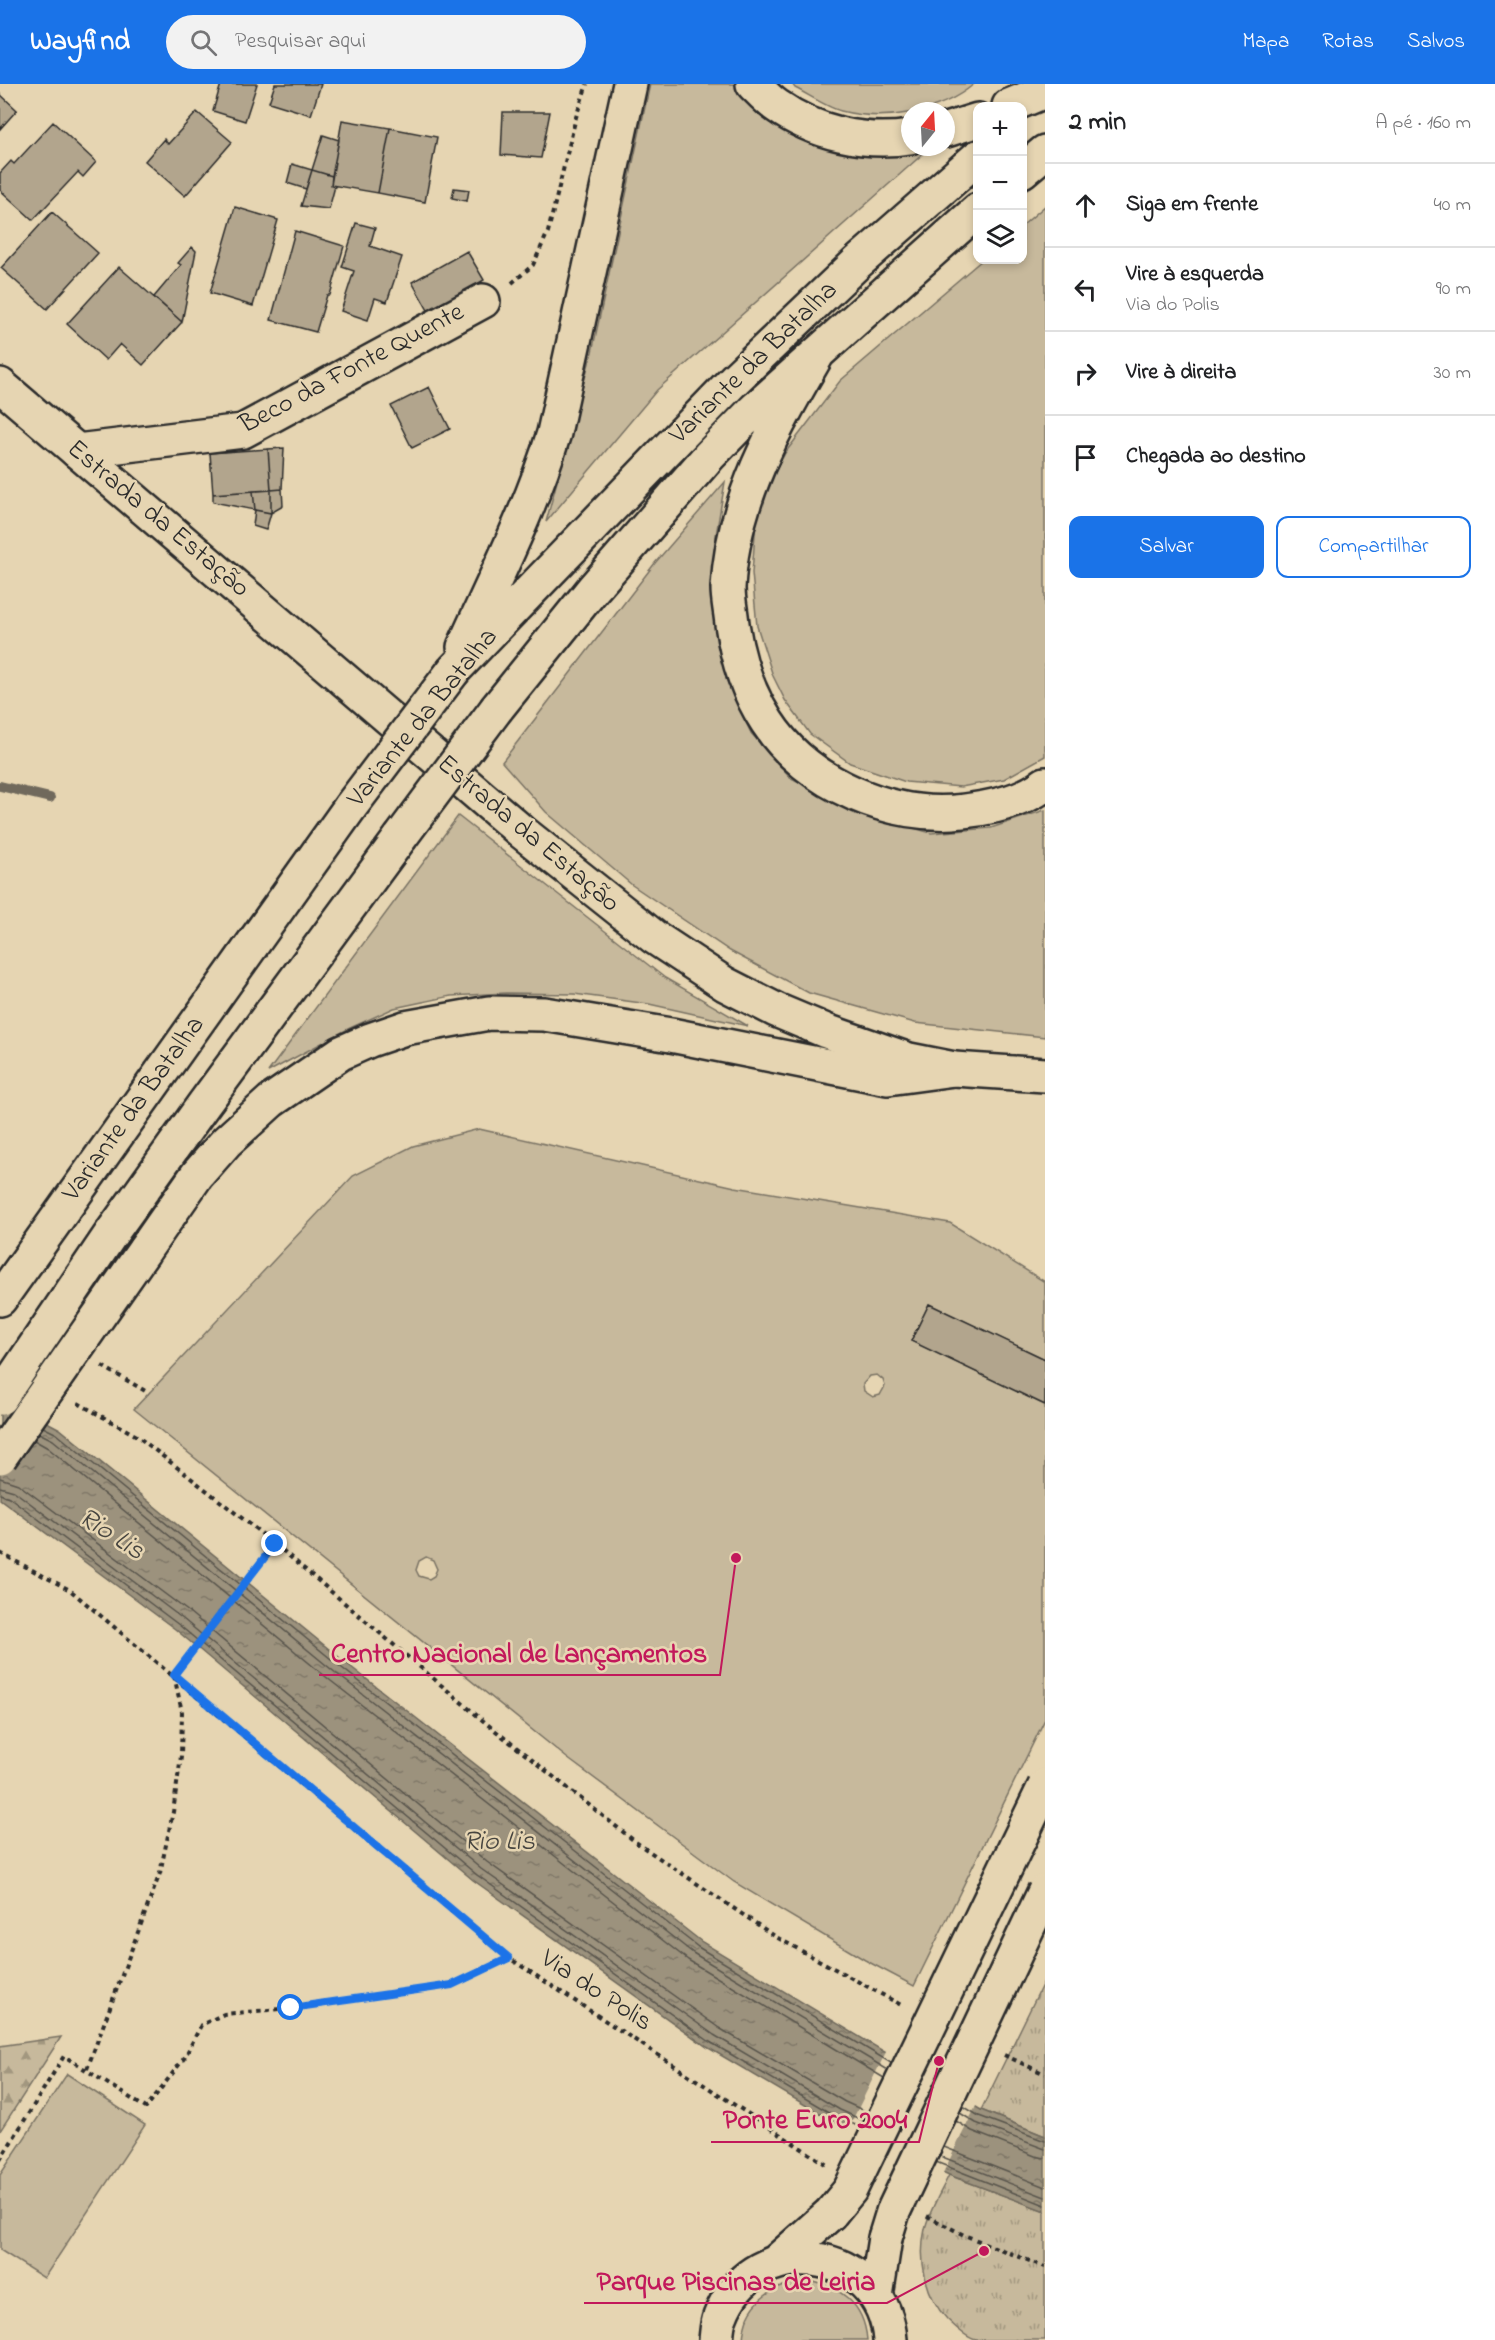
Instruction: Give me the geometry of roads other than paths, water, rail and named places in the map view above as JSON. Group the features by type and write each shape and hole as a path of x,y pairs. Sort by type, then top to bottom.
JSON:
{"main road":[{"path":"454,670 524,516 550,444 630,84"},
{"path":"753,84 776,106 812,126 851,137 901,138"},
{"path":"1019,102 1045,91"},
{"path":"1027,113 1045,97"},
{"path":"955,127 973,122"},
{"path":"1027,168 1045,152"},
{"name":"Variante da Batalha","path":"0,1299 351,806 454,670 743,371 857,263 973,161"},
{"name":"Variante da Batalha","path":"0,1398 113,1231 211,1094 497,708 593,589 709,456 754,410 973,214"},
{"name":"Beco da Fonte Quente","path":"77,451 243,431 483,301"},
{"path":"818,353 770,438 750,482 734,540 728,590 735,641 747,684 767,722 798,758 839,786 885,805 940,814 987,808 1037,790 1045,784"},
{"name":"Estrada da Estação","path":"0,386 522,832 654,937 725,984 776,1010 826,1031 909,1060 954,1069 1045,1075"},
{"path":"0,1457 204,1167 226,1142 271,1101 341,1053 370,1040 405,1028 489,1013 544,1014 671,1035 888,1078 954,1069"},
{"path":"716,2340 719,2319 732,2294 752,2274 777,2262 831,2213 850,2190 1045,1786"},
{"path":"884,2318 885,2238 893,2212 1045,1891"},
{"path":"777,2262 804,2258 832,2262 856,2276 884,2318 914,2340"}],"water":[{"name":"Rio Lis","path":"0,1397 60,1429 346,1663 702,1942 981,2110 1045,2136 1045,2211 949,2175 834,2122 707,2047 473,1880 175,1629 0,1499"}],"waterway":[{"path":"0,786 50,798"}],"place":[{"name":"Centro Nacional de Lançamentos","path":"736,1558"},
{"name":"Ponte Euro 2004","path":"939,2061"},
{"name":"Parque Piscinas de Leiria","path":"984,2251"}]}
